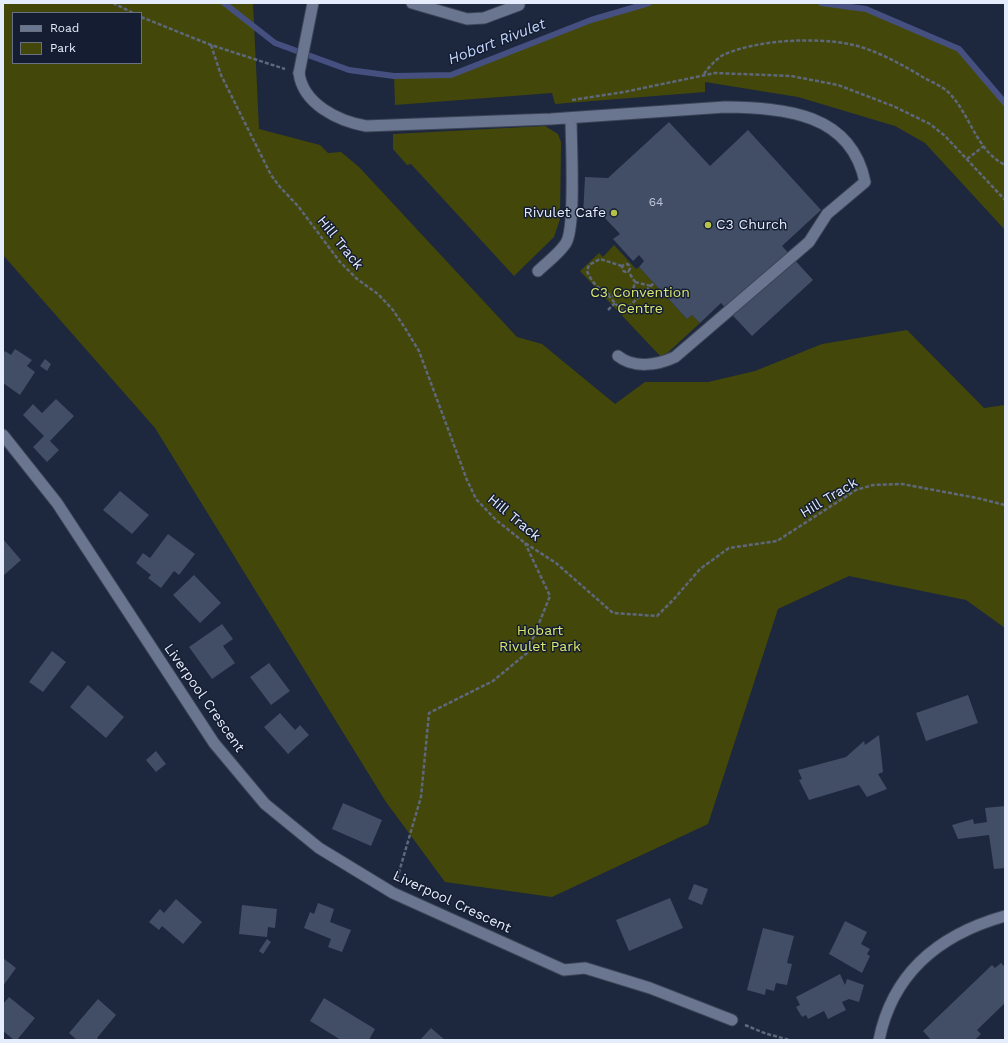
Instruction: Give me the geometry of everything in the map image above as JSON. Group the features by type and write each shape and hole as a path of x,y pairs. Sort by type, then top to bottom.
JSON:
{"street":[{"path":"313,3 298,73 302,86 316,103 334,116 355,124 381,126 570,118 725,107 758,108 794,114 825,124 839,132 856,155 864,175 865,182 827,214 809,242 675,357 657,363 633,364 618,356"},
{"path":"412,3 467,19 484,18 519,5"},
{"path":"538,271 562,248 570,236 572,219 570,118"},
{"name":"Liverpool Crescent","path":"3,436 57,504 214,742 265,804 319,848 392,893 564,970 585,968 650,988 732,1020"},
{"path":"879,1040 881,1030 894,996 917,963 948,940 979,923 1005,916"}],"path":[{"path":"113,3 130,12"},
{"path":"142,17 211,45 298,73"},
{"path":"703,75 714,62 722,56 740,49 788,41 817,40 850,44 896,62 947,91 959,105 984,146 1005,165"},
{"name":"Hill Track","path":"211,45 221,75 271,175 298,206 340,262 357,279 378,294 401,322 419,351 467,480 476,499 496,520 525,543 556,563 613,613 657,616 700,569 729,548 777,542 856,490 873,484 902,484 977,498 1005,505"},
{"path":"967,159 984,146"},
{"path":"628,271 630,269 629,265 626,264 622,266 600,258 587,268 588,273 623,312 654,284"},
{"path":"622,266 622,270 628,271 636,282 651,286"},
{"path":"608,295 628,293 633,290 636,282"},
{"path":"608,310 615,303"},
{"path":"392,893 421,798 429,714 493,681 527,652 550,596 525,543"},
{"path":"732,1020 767,1034 790,1040"}],"green space":[{"name":"Hobart Rivulet Park","path":"3,3 253,3 259,129 320,145 328,153 341,152 359,167 517,337 542,344 615,404 645,382 708,382 755,371 822,344 907,330 984,408 1005,405 1005,628 966,600 849,576 778,609 708,824 552,897 445,882 386,802 155,428 3,255"},
{"path":"649,3 821,3 866,9 959,49 1005,103 1005,230 925,143 895,126 798,97 705,82 705,92 555,104 552,93 395,105 394,76 451,75 591,20"},
{"path":"545,126 558,134 561,142 560,219 554,237 514,276 411,164 407,165 393,149 393,134"},
{"name":"C3 Convention Centre","path":"614,245 636,269 639,267 687,319 692,315 700,323 662,358 580,271 599,253 603,257"}],"building":[{"name":"C3 Church","path":"669,122 710,166 748,130 821,210 782,246 813,280 752,336 721,303 700,323 692,315 687,319 639,267 644,261 639,255 633,261 613,239 620,234 603,216 583,215 585,177 608,178"},
{"path":"15,349 32,360 27,366 35,372 20,395 3,383 3,354 5,351 11,355"},
{"path":"45,359 51,364 47,371 40,366"},
{"path":"56,399 74,416 50,441 59,450 47,462 33,447 44,436 23,415 33,404 42,413"},
{"path":"120,491 149,515 132,534 103,510"},
{"path":"168,534 195,554 179,575 174,571 161,588 148,578 151,575 136,563 143,553 150,558"},
{"path":"3,539 21,560 3,576"},
{"path":"194,575 221,603 200,623 173,595"},
{"path":"222,624 233,639 223,646 235,663 212,679 189,647"},
{"path":"52,651 66,662 43,692 29,682"},
{"path":"269,663 290,691 271,705 250,677"},
{"path":"88,685 124,717 106,738 70,707"},
{"path":"968,695 978,723 926,741 916,713"},
{"path":"280,713 295,730 300,725 309,735 288,754 264,727"},
{"path":"879,735 883,772 878,774 887,789 867,797 859,785 809,800 799,780 802,779 798,770 846,757 864,741 865,745"},
{"path":"156,751 166,764 156,772 146,760"},
{"path":"343,803 382,820 371,846 332,829"},
{"path":"1005,806 1005,868 994,869 989,835 958,839 952,825 973,819 974,824 987,822 985,808"},
{"path":"694,884 708,889 702,905 688,899"},
{"path":"670,898 683,928 629,951 616,920"},
{"path":"176,899 202,922 183,944 162,926 159,930 149,922 160,909 164,913"},
{"path":"318,903 334,909 330,922 351,930 342,952 328,947 331,939 304,928 310,912 314,914"},
{"path":"242,905 277,909 275,928 268,927 267,937 239,934"},
{"path":"845,921 867,932 861,944 870,949 867,954 870,956 862,973 829,954"},
{"path":"763,928 794,936 787,963 792,964 787,985 776,983 774,991 766,989 765,995 747,990"},
{"path":"267,939 271,942 263,954 259,951"},
{"path":"3,958 16,968 3,986"},
{"path":"1001,963 1005,967 1005,1003 977,1030 981,1034 975,1040 931,1040 923,1031 992,965 995,968"},
{"path":"840,974 845,985 847,979 864,985 859,1002 849,999 842,1002 846,1010 828,1019 824,1011 808,1019 806,1015 802,1017 796,1007 800,1005 796,997"},
{"path":"9,997 35,1018 17,1040 14,1040 3,1031 3,1004"},
{"path":"324,998 375,1029 369,1040 341,1040 310,1021"},
{"path":"98,999 116,1015 97,1038 100,1040 77,1040 69,1033"},
{"path":"431,1028 445,1040 420,1040"}],"waterway":[{"name":"Hobart Rivulet","path":"224,3 275,43 349,70 394,76 451,75 591,20 649,3"},
{"name":"Hobart Rivulet","path":"821,3 866,9 959,49 1005,103"}],"place":[{"name":"Rivulet Cafe","path":"614,213"},
{"name":"C3 Church","path":"708,225"}]}
